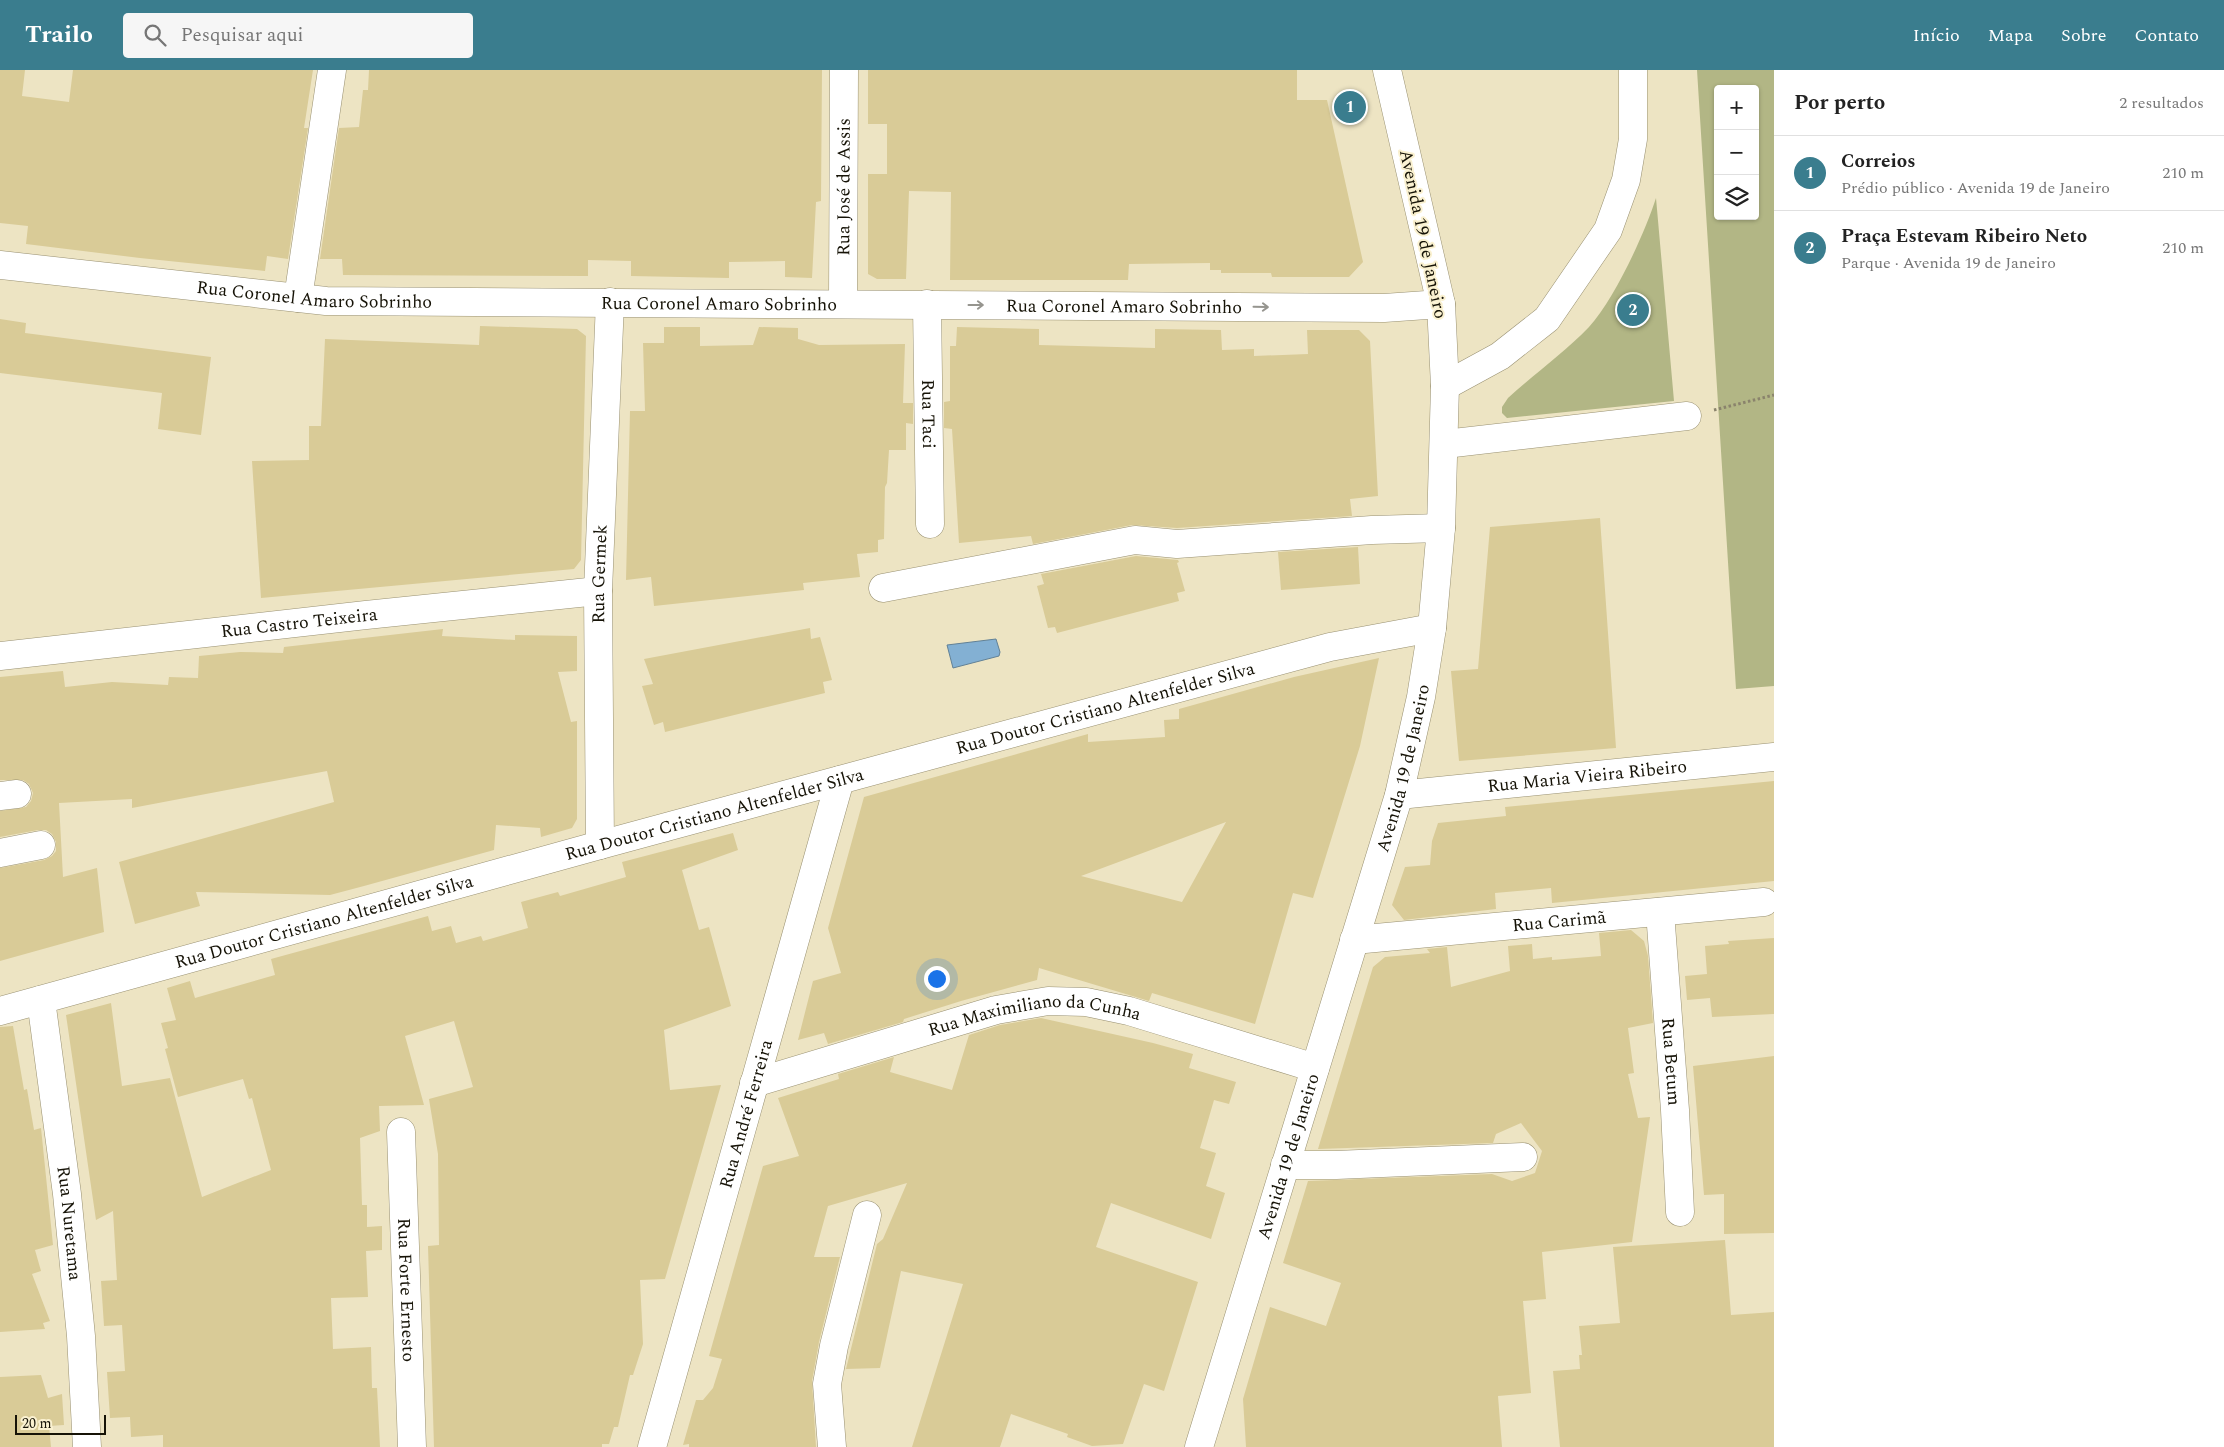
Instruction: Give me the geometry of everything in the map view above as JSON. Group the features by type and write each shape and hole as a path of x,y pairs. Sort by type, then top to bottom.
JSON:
{"street":[{"path":"298,298 332,70"},
{"name":"Rua José de Assis","path":"843,303 844,70"},
{"name":"Avenida 19 de Janeiro","path":"1199,1447 1399,795 1421,697 1432,628 1441,528 1445,444 1445,386 1441,304 1386,70"},
{"path":"1445,386 1500,356 1547,319 1608,230 1626,180 1633,139 1633,70"},
{"name":"Rua Coronel Amaro Sobrinho","path":"0,266 326,301 1384,308 1441,304"},
{"name":"Rua Germek","path":"600,845 598,591 610,302"},
{"name":"Rua Taci","path":"927,304 930,524"},
{"path":"1445,444 1687,416"},
{"path":"883,588 1134,540 1177,544 1372,530 1441,528"},
{"name":"Rua Castro Teixeira","path":"0,656 598,591"},
{"name":"Rua Doutor Cristiano Altenfelder Silva","path":"0,1012 600,845 1330,647 1432,628"},
{"name":"Rua Maria Vieira Ribeiro","path":"1399,795 1774,757"},
{"name":"Rua André Ferreira","path":"652,1447 840,780"},
{"path":"0,853 41,845"},
{"name":"Rua Carimã","path":"1354,940 1764,902"},
{"name":"Rua Betum","path":"1660,912 1675,1110 1680,1212"},
{"name":"Rua Nuretama","path":"41,1000 67,1194 80,1336 87,1447"},
{"name":"Rua Maximiliano da Cunha","path":"754,1083 996,1010 1048,1001 1086,1002 1129,1011 1315,1068"},
{"name":"Rua Forte Ernesto","path":"401,1132 412,1447"},
{"path":"1285,1165 1336,1165 1523,1156"},
{"path":"832,1447 827,1384 834,1346 867,1215"}],"path":[{"path":"1687,416 1774,395"}],"green space":[{"path":"1697,70 1774,70 1774,686 1736,689"},
{"path":"1656,198 1674,401 1507,418 1502,413 1502,407 1508,398 1569,346 1599,315 1628,266"}],"water":[{"path":"996,639 1000,652 999,656 953,668 947,645"}],"building":[{"path":"0,70 25,70 22,96 69,102 73,70 313,70 304,128 308,128 288,259 267,256 265,271 26,244 28,226 0,223"},
{"path":"369,70 822,70 821,201 816,202 812,278 785,277 785,261 729,262 729,278 631,276 631,261 588,260 588,276 343,275 342,259 320,259 339,128 359,127 363,90 368,90"},
{"path":"868,70 1297,70 1297,100 1327,100 1363,262 1349,277 1272,277 1271,273 1221,273 1221,270 1210,270 1210,263 1129,264 1128,280 950,280 951,192 909,191 906,279 877,279 868,274 868,174 887,174 887,124 868,124"},
{"path":"0,319 26,323 25,333 211,357 201,435 158,429 162,393 0,373"},
{"path":"480,326 577,329 586,336 581,560 574,569 261,598 252,461 309,460 309,426 321,426 325,339 479,345"},
{"path":"664,327 700,327 700,346 753,345 759,327 798,328 798,339 819,345 905,344 903,403 913,403 913,424 906,423 906,450 889,450 887,483 885,487 884,539 878,540 878,552 857,554 860,577 803,583 804,590 654,606 651,577 626,580 630,411 645,411 643,343 664,343"},
{"path":"957,327 1039,329 1039,345 1155,348 1155,329 1221,330 1222,350 1254,349 1254,356 1308,354 1307,330 1359,330 1370,341 1378,496 1350,499 1352,516 1177,528 1132,525 1033,544 1031,536 959,543 952,429 944,428 944,402 950,401 950,346 956,346"},
{"path":"1600,518 1616,748 1459,761 1451,671 1478,669 1490,527"},
{"path":"1358,547 1360,584 1281,590 1278,552"},
{"path":"1136,556 1178,560 1179,562 1177,563 1185,591 1177,593 1179,601 1057,633 1055,627 1048,628 1037,586 1044,584 1041,574"},
{"path":"810,628 811,639 820,637 832,680 823,682 825,693 665,732 663,722 654,725 642,686 653,684 644,659"},
{"path":"443,629 442,636 515,640 515,635 577,636 577,671 558,672 571,722 577,721 577,819 572,828 541,837 540,828 496,825 494,850 364,886 330,895 196,892 200,906 135,924 119,862 334,802 327,771 132,808 132,799 59,803 63,877 97,868 104,932 0,961 0,868 44,860 52,856 56,851 56,842 52,834 46,830 0,837 0,811 26,807 31,801 33,793 29,784 23,780 0,780 0,677 63,671 65,687 112,682 168,685 169,677 198,678 199,656 240,652 283,653 284,647"},
{"path":"1379,658 1360,746 1313,898 1293,893 1255,1024 1152,993 1149,1001 1039,968 1037,980 961,1001 904,1019 903,1022 828,1044 824,1033 798,1040 813,981 841,973 828,928 864,797 1088,734 1088,742 1165,737 1164,720 1179,719 1179,709 1294,677","holes":["1226,822 1182,902 1081,876"]},
{"path":"1774,781 1774,881 1552,903 1551,888 1495,893 1496,909 1404,920 1392,905 1405,867 1430,865 1432,841 1438,823 1506,816 1505,807"},
{"path":"733,833 738,850 682,870 699,930 709,927 731,1006 664,1030 670,1090 721,1085 665,1279 640,1280 643,1344 633,1375 630,1375 618,1427 614,1427 609,1444 602,1444 602,1447 434,1447 428,1246 439,1245 438,1154 429,1099 473,1087 454,1021 405,1036 424,1105 379,1106 380,1131 360,1138 362,1205 367,1205 367,1227 382,1226 382,1250 366,1251 368,1297 331,1298 333,1349 371,1347 372,1388 377,1388 380,1447 163,1447 163,1435 131,1437 130,1417 110,1418 107,1372 125,1371 122,1325 104,1326 101,1281 117,1280 113,1211 96,1220 66,1015 111,1003 122,1086 170,1078 202,1197 271,1170 252,1098 249,1099 243,1079 178,1097 165,1049 168,1048 161,1023 176,1020 167,988 190,981 195,998 275,975 271,959 428,916 432,931 451,926 456,943 481,936 483,941 528,928 521,902 558,892 560,896 626,877 622,862"},
{"path":"1631,930 1644,941 1648,956 1653,1023 1628,1028 1634,1073 1628,1074 1638,1118 1650,1117 1632,1242 1542,1252 1546,1299 1523,1301 1531,1393 1498,1396 1502,1447 1246,1447 1243,1399 1270,1307 1326,1326 1341,1283 1283,1263 1308,1181 1492,1174 1512,1181 1535,1173 1542,1151 1521,1123 1496,1134 1493,1143 1318,1149 1373,967 1385,957 1430,953 1427,949 1447,947 1451,987 1510,971 1508,946 1532,944 1533,959 1552,957 1552,960 1601,956 1599,933"},
{"path":"1774,938 1774,1014 1712,1017 1710,998 1687,1000 1685,976 1707,974 1705,946 1729,944 1728,941"},
{"path":"1041,1018 1193,1054 1189,1068 1236,1082 1229,1104 1214,1100 1200,1148 1216,1153 1206,1186 1225,1193 1211,1239 1111,1203 1096,1247 1198,1282 1164,1391 1144,1384 1123,1444 1092,1446 1067,1437 1068,1434 1011,1414 1000,1447 912,1447 963,1284 901,1271 880,1368 846,1369 877,1244 883,1239 907,1183 828,1206 814,1257 840,1257 819,1342 812,1381 816,1447 689,1447 689,1444 683,1445 696,1400 703,1400 713,1388 722,1359 709,1356 763,1166 799,1156 778,1098 839,1079 838,1074 894,1057 890,1072 952,1090 969,1035 1000,1025"},
{"path":"13,1026 24,1090 27,1089 34,1130 41,1128 53,1245 35,1250 41,1271 32,1274 50,1321 43,1323 45,1329 0,1332 0,1027"},
{"path":"1774,1056 1774,1233 1724,1234 1724,1194 1704,1195 1693,1066"},
{"path":"1725,1240 1731,1315 1774,1312 1774,1447 1560,1447 1553,1371 1580,1369 1579,1355 1582,1355 1579,1326 1620,1323 1613,1247"},
{"path":"41,1375 48,1398 62,1394 64,1425 49,1426 51,1447 0,1447 0,1377"}],"place":[{"name":"Correios","path":"1350,107"},
{"name":"Praça Estevam Ribeiro Neto","path":"1633,310"}]}
